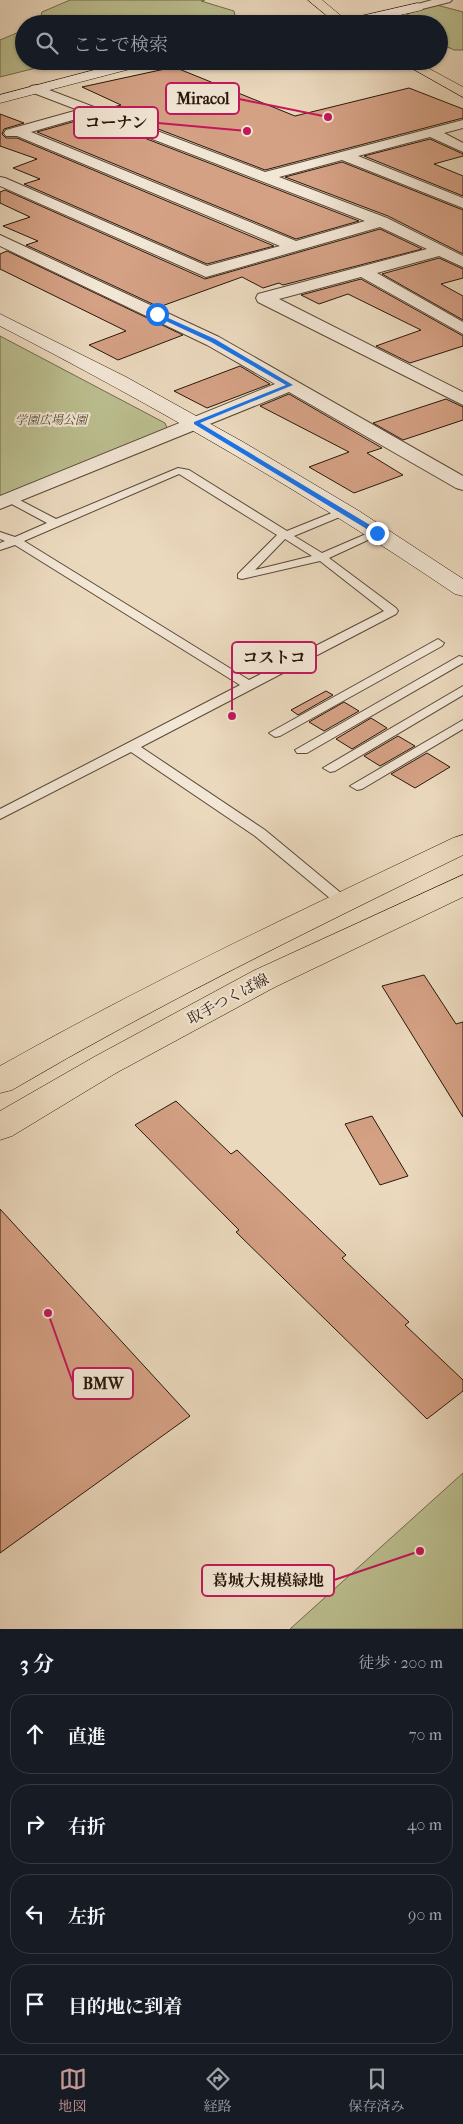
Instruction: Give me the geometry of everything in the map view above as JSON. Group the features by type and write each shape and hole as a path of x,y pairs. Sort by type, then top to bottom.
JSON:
{"main road":[{"path":"316,1 334,15"},
{"path":"421,70 463,93"},
{"path":"431,70 463,84"},
{"path":"0,1081 83,1033 342,900 463,844"},
{"name":"取手つくば線","path":"0,1127 104,1065 264,979 463,886"}],"street":[{"path":"384,15 446,0"},
{"path":"0,99 109,70"},
{"path":"36,89 382,221 463,262"},
{"path":"0,136 92,110"},
{"path":"267,176 463,124"},
{"path":"18,131 295,246"},
{"path":"430,132 463,148"},
{"path":"344,156 463,203"},
{"path":"0,181 206,272 382,221"},
{"path":"0,240 213,341 463,484"},
{"path":"442,250 264,298 407,369 463,400"},
{"path":"362,271 463,329"},
{"path":"0,319 196,423 459,581"},
{"path":"5,501 290,385"}],"lane":[{"path":"0,548 178,471 184,472 322,558 392,611 0,815"},
{"path":"5,501 55,523"},
{"path":"343,512 281,537 242,576 322,558 377,533"},
{"path":"0,534 17,540 248,685"},
{"path":"275,733 438,643"},
{"path":"302,750 459,660"},
{"path":"330,768 463,690"},
{"path":"357,786 463,724"},
{"path":"130,746 260,834 342,900"}],"green space":[{"path":"70,0 205,0 201,1 234,11 235,15 41,15 42,12"},
{"path":"437,5 463,12 463,50 454,50 448,47 448,15 406,14"},
{"path":"15,34 15,70 28,70 0,77 0,40"},
{"name":"学園広場公園","path":"0,336 165,423 167,428 0,497"},
{"path":"463,1473 463,1629 290,1629"}],"building":[{"path":"160,70 181,70 295,116 409,88 463,109 463,118 265,170 106,109 121,105 82,87"},
{"path":"0,114 24,123 4,129 2,134 6,138 17,138 274,246 207,264 24,184 40,179 13,168 37,159 0,146"},
{"path":"90,117 359,221 296,239 37,132"},
{"path":"430,139 463,154 463,156 434,164 463,176 463,196 364,156"},
{"path":"342,162 463,210 463,254 388,216 285,177"},
{"path":"5,190 205,279 380,229 422,249 283,285 279,283 263,288 242,277 159,307 26,245 38,241 3,226 30,217 0,203 0,192"},
{"path":"7,251 183,335 118,360 89,345 126,331 0,269 0,254"},
{"path":"439,258 463,269 463,278 441,284 463,296 463,320 382,274"},
{"path":"361,279 463,336 463,346 410,363 376,346 421,330 348,294 319,304 301,295"},
{"path":"240,366 270,384 207,408 174,391"},
{"path":"289,394 382,448 367,453 403,475 354,493 309,467 349,452 260,406"},
{"path":"446,399 463,407 463,420 403,440 373,423"},
{"path":"326,691 333,695 298,715 291,710"},
{"path":"344,702 359,711 324,731 309,722"},
{"path":"371,718 387,728 352,749 336,739"},
{"path":"398,736 415,746 380,766 364,756"},
{"path":"427,753 450,767 415,788 391,774"},
{"path":"424,975 456,1024 463,1022 463,1117 382,986"},
{"path":"176,1101 231,1154 237,1150 346,1255 342,1258 409,1322 405,1325 463,1380 463,1391 427,1419 236,1232 239,1230 135,1125"},
{"path":"372,1116 408,1176 380,1185 345,1124"},
{"path":"0,1209 190,1416 0,1553"}],"place":[{"name":"Miracol","path":"328,117"},
{"name":"コーナン","path":"247,131"},
{"name":"コストコ","path":"232,716"},
{"name":"BMW","path":"48,1313"},
{"name":"葛城大規模緑地","path":"420,1551"}],"route":[{"path":"157,314 213,341 290,385 196,423 377,533"}]}
